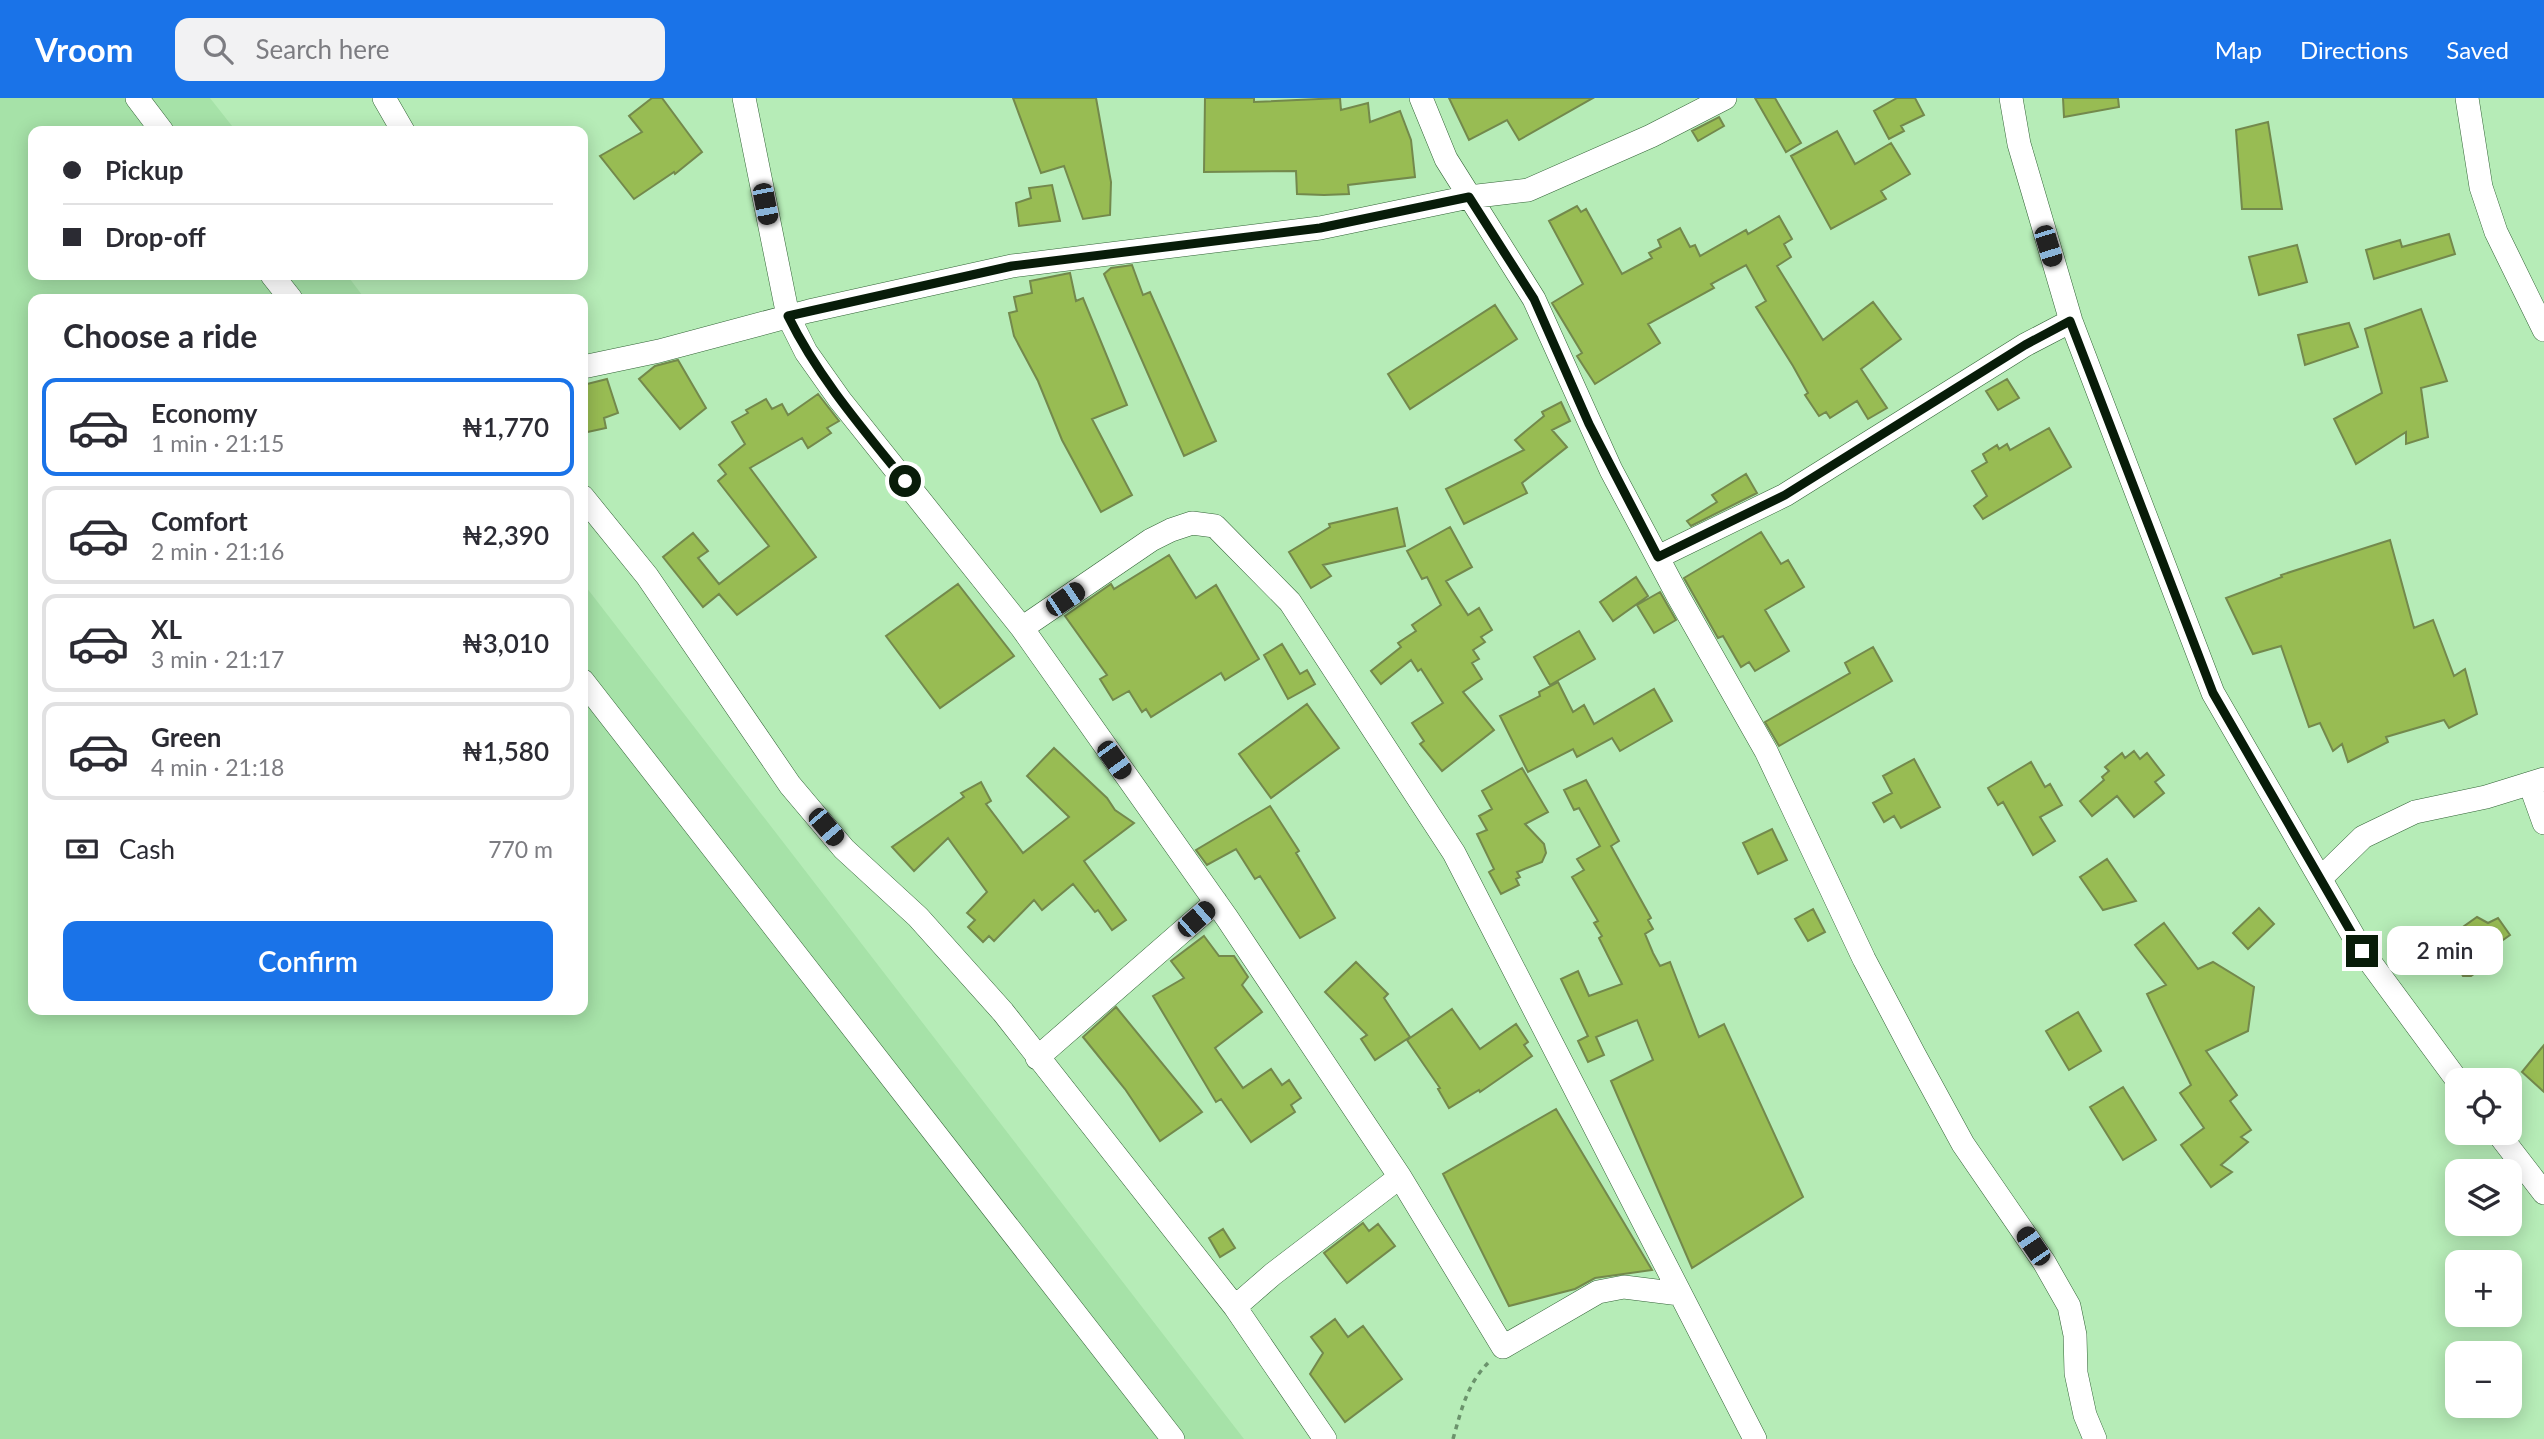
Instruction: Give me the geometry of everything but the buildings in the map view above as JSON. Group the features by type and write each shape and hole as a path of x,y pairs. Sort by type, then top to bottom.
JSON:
{"street":[{"path":"137,98 158,126"},
{"path":"384,98 400,126"},
{"path":"744,98 788,316 806,352 840,400 1021,628 1216,902 1400,1177 1503,1347 1598,1292 1624,1287 1681,1294"},
{"path":"1421,98 1446,159 1534,299 1589,424 1658,557 1766,751 1864,959 1932,1088 1963,1144 2044,1262 2069,1306 2075,1335 2076,1373 2085,1415 2095,1439"},
{"path":"588,367 659,351 788,316 1012,266 1320,228 1469,197 1528,190 1650,136 1725,98"},
{"path":"2011,98 2019,144 2070,321 2213,693 2362,951 2448,1068"},
{"path":"2467,98 2481,187 2496,232 2544,330"},
{"path":"276,280 287,294"},
{"path":"1658,557 1785,495 2025,345 2070,321"},
{"path":"588,503 647,576 790,785 844,849 918,916 1003,1012 1235,1307 1325,1439"},
{"path":"1021,628 1161,535 1192,523 1215,526 1290,602 1454,853 1755,1439"},
{"path":"588,687 1173,1439"},
{"path":"2321,878 2363,837 2415,812 2486,797 2537,781 2544,823"},
{"path":"1037,1058 1216,902"},
{"path":"2507,1145 2544,1193"},
{"path":"1235,1307 1273,1274 1400,1177"}],"path":[{"path":"1453,1439 1464,1401 1478,1373 1503,1347"}],"shaded area":[{"path":"0,98 210,98 232,126 28,126 28,280 351,280 361,294 28,294 28,1015 588,1015 588,589 1244,1439 0,1439"}],"route":[{"path":"905,481 840,400 806,352 788,316 1012,266 1320,228 1469,197 1534,299 1589,424 1658,557 1785,495 2025,345 2070,321 2213,693 2362,951"}]}
